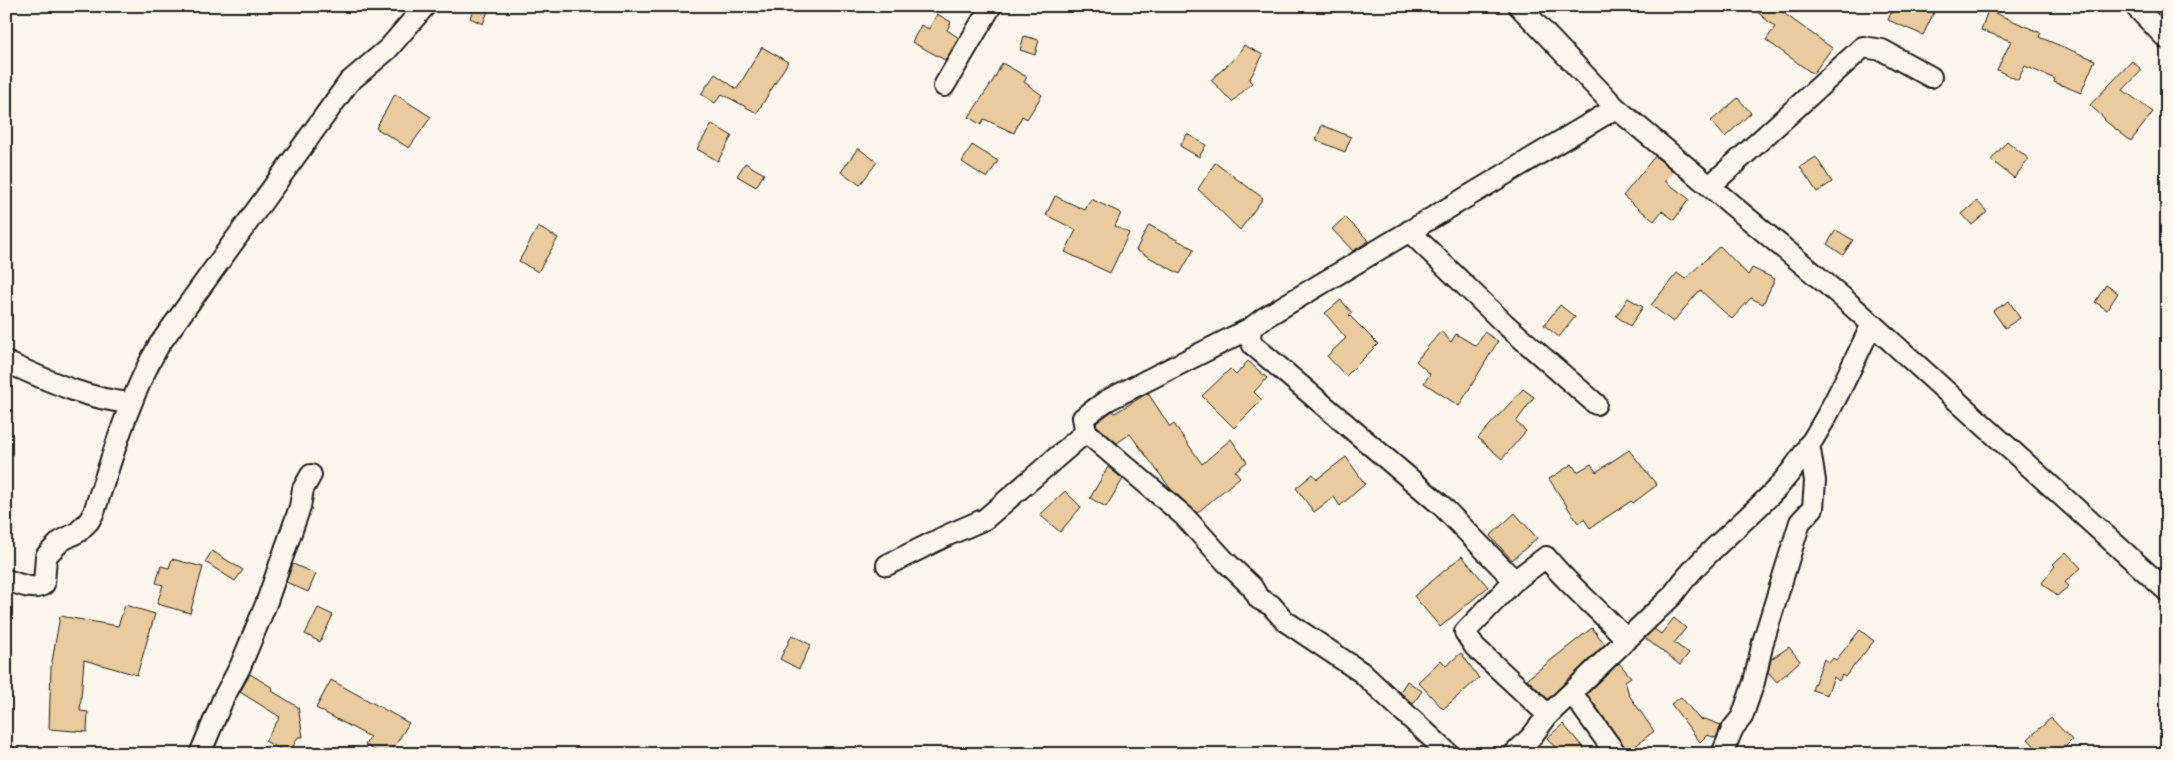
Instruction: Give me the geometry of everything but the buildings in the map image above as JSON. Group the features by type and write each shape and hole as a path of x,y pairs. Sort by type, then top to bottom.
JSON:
{"street":[{"path":"6,580 34,588 40,587 46,579 46,556 61,541 78,532 89,521 94,512 122,432 130,402 159,345 349,82 388,49 425,6"},
{"path":"944,86 991,6"},
{"path":"1519,6 1616,108 1872,324 2167,591"},
{"path":"2135,6 2167,39"},
{"path":"1710,186 1862,47 1882,50 1931,77"},
{"path":"1449,754 1361,672 1285,621 1271,605 1259,599 1252,587 1225,561 1184,516 1086,432 1083,418 1106,401 1251,328 1264,318 1616,108"},
{"path":"1409,231 1504,324 1596,404"},
{"path":"1514,754 1532,736 1548,715 1672,596 1687,574 1779,486 1831,410 1872,324"},
{"path":"1251,328 1250,338 1253,345 1442,506 1513,582"},
{"path":"6,362 85,395 108,401 130,402"},
{"path":"887,565 985,519 1086,432"},
{"path":"1722,754 1734,728 1742,717 1800,522 1812,508 1815,481 1809,444"},
{"path":"200,754 223,699 240,667 266,604 300,506 303,489 311,475"},
{"path":"1548,715 1475,647 1465,632 1513,582 1546,557 1564,580 1607,618 1627,640"},
{"path":"1572,693 1616,754"}]}
